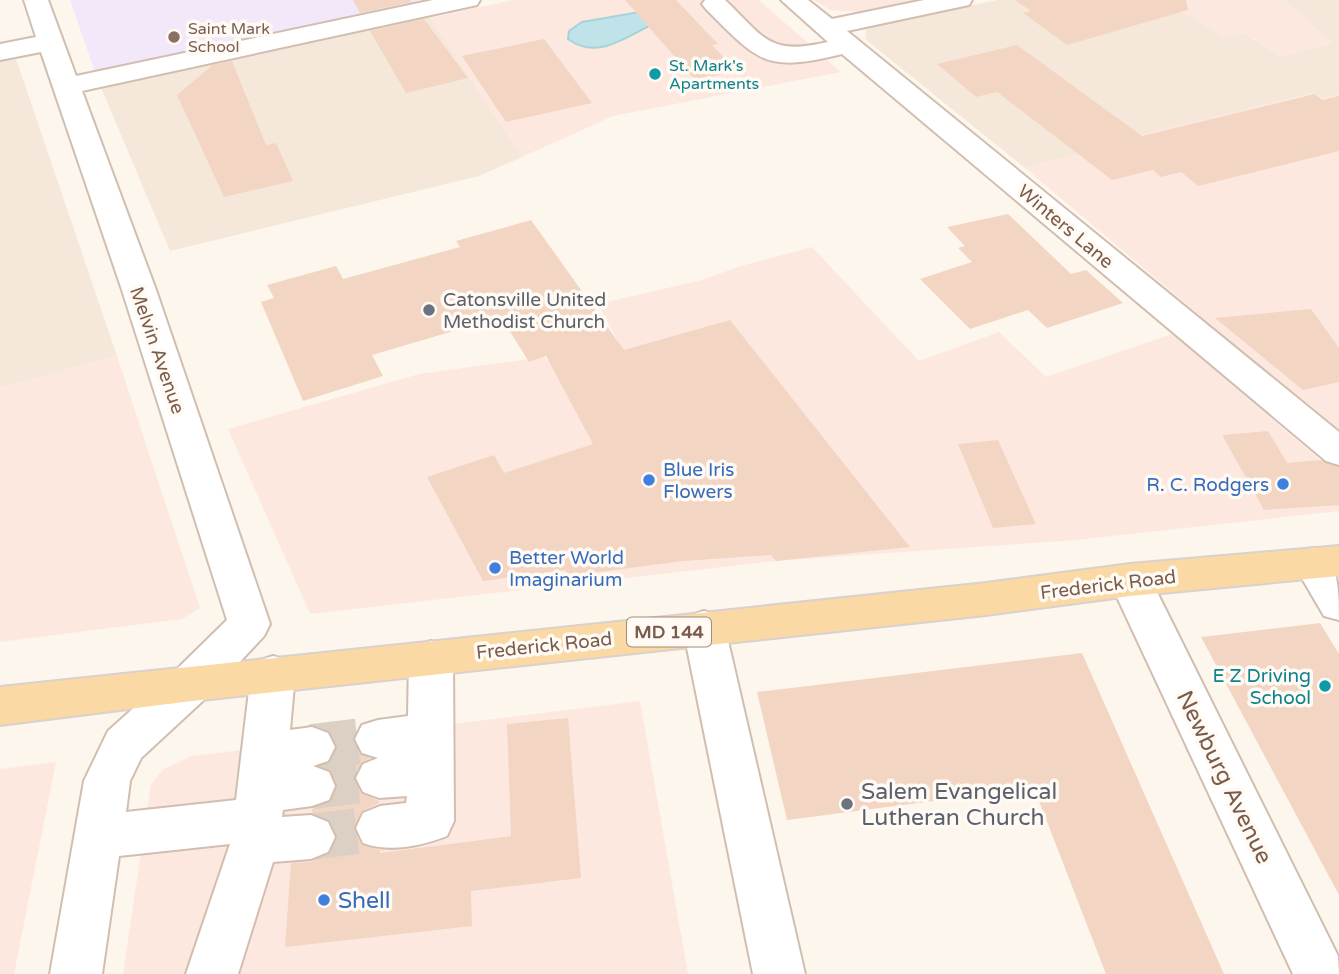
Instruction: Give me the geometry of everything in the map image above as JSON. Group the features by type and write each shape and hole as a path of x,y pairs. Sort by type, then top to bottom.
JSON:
{"main road":[{"name":"Frederick Road","path":"0,706 273,674 986,599 1130,580 1326,562"}],"street":[{"name":"Melvin Avenue","path":"36,0 143,302 249,624 192,683"},
{"path":"66,86 468,0"},
{"name":"Winters Lane","path":"793,0 1339,452"},
{"path":"715,4 765,50 779,55 799,56 837,36 960,0"},
{"path":"0,52 51,42"},
{"path":"1326,562 1339,604"},
{"name":"Newburg Avenue","path":"1130,580 1320,974"},
{"path":"704,628 779,974"},
{"path":"380,828 430,821 431,657"},
{"path":"212,974 260,801 273,674"},
{"path":"76,974 107,781 124,745 192,683"},
{"path":"378,759 432,753"},
{"path":"98,837 260,801 312,766"},
{"path":"260,801 311,837"}],"shaded area":[{"name":"Saint Mark School","path":"70,0 434,0 96,75"},
{"path":"419,0 522,157 479,176 170,251 94,71"},
{"path":"514,0 759,0 841,72 613,116 522,157 430,18"},
{"path":"814,0 919,0 860,12 830,10"},
{"path":"998,0 1163,0 1245,33 1279,56 1332,43 1284,0 1339,0 1339,94 1323,98 1314,93 1137,136 1140,139 1025,168 865,39 866,30 882,23"},
{"path":"1163,0 1284,0 1332,43 1279,56 1246,33 1224,38"},
{"path":"11,44 117,356 0,388 0,46"},
{"path":"1314,92 1323,98 1339,94 1339,433 1025,168 1139,139 1136,136"},
{"path":"812,247 919,361 999,332 1046,377 1172,334 1318,458 1339,483 1339,511 1076,540 776,561 310,614 228,429 419,374 544,357 562,371 623,351 598,304 702,280 741,266"},
{"path":"117,356 200,608 182,619 0,642 0,388"},
{"path":"640,701 688,974 123,974 151,784 164,769 192,756"},
{"path":"56,762 14,974 0,974 0,769"}],"water":[{"path":"651,10 658,22 613,44 591,48 568,39 569,31 582,22"}],"building":[{"path":"353,0 410,0 412,2 360,13"},
{"path":"625,0 676,0 718,44 712,45 737,71 695,80"},
{"path":"1015,0 1186,0 1188,10 1067,45 1023,13 1031,11"},
{"path":"424,19 468,78 406,93 370,31"},
{"path":"544,39 592,103 506,122 462,56"},
{"path":"1017,45 1142,136 1315,94 1322,100 1339,96 1339,151 1198,186 1181,172 1161,177 1153,170 1112,180 997,92 976,97 937,64"},
{"path":"232,61 266,145 276,143 293,181 224,197 177,95 213,65"},
{"path":"1008,214 1071,274 1086,270 1123,303 1047,328 1028,310 970,329 920,279 972,262 958,248 965,246 947,227"},
{"path":"531,220 624,350 730,320 910,547 776,561 771,555 683,561 569,576 565,570 483,581 427,477 494,455 504,473 593,444 546,356 529,362 501,317 372,355 383,376 303,401 261,302 274,298 267,285 336,266 343,279 460,247 456,241"},
{"path":"1311,309 1339,348 1339,382 1303,390 1215,318"},
{"name":"R. C. Rodgers","path":"1268,431 1287,463 1321,460 1339,467 1339,505 1264,510 1222,435"},
{"path":"998,440 1036,524 993,528 958,444"},
{"path":"1320,623 1339,654 1339,895 1201,637"},
{"name":"Salem Evangelical Lutheran Church","path":"1082,653 1224,974 1106,974 1034,788 787,820 757,692"},
{"path":"568,718 581,878 471,891 472,926 285,947 291,863 311,862 329,854 337,838 330,821 312,813 312,809 331,801 337,787 331,771 321,766 330,762 337,748 332,736 355,733 353,740 360,754 370,758 361,763 354,779 361,793 379,803 361,812 354,829 361,844 380,850 380,853 511,836 507,724"}],"tunnel":[{"path":"312,747 378,739"},
{"path":"312,786 379,778"},
{"path":"311,837 380,828"}],"place":[{"name":"Saint Mark School","path":"174,37"},
{"name":"St. Mark's Apartments","path":"655,74"},
{"name":"Catonsville United Methodist Church","path":"429,310"},
{"name":"Blue Iris Flowers","path":"649,480"},
{"name":"R. C. Rodgers","path":"1283,484"},
{"name":"Better World Imaginarium","path":"495,568"},
{"name":"E Z Driving School","path":"1325,686"},
{"name":"Salem Evangelical Lutheran Church","path":"847,804"},
{"name":"Shell","path":"324,900"}]}
